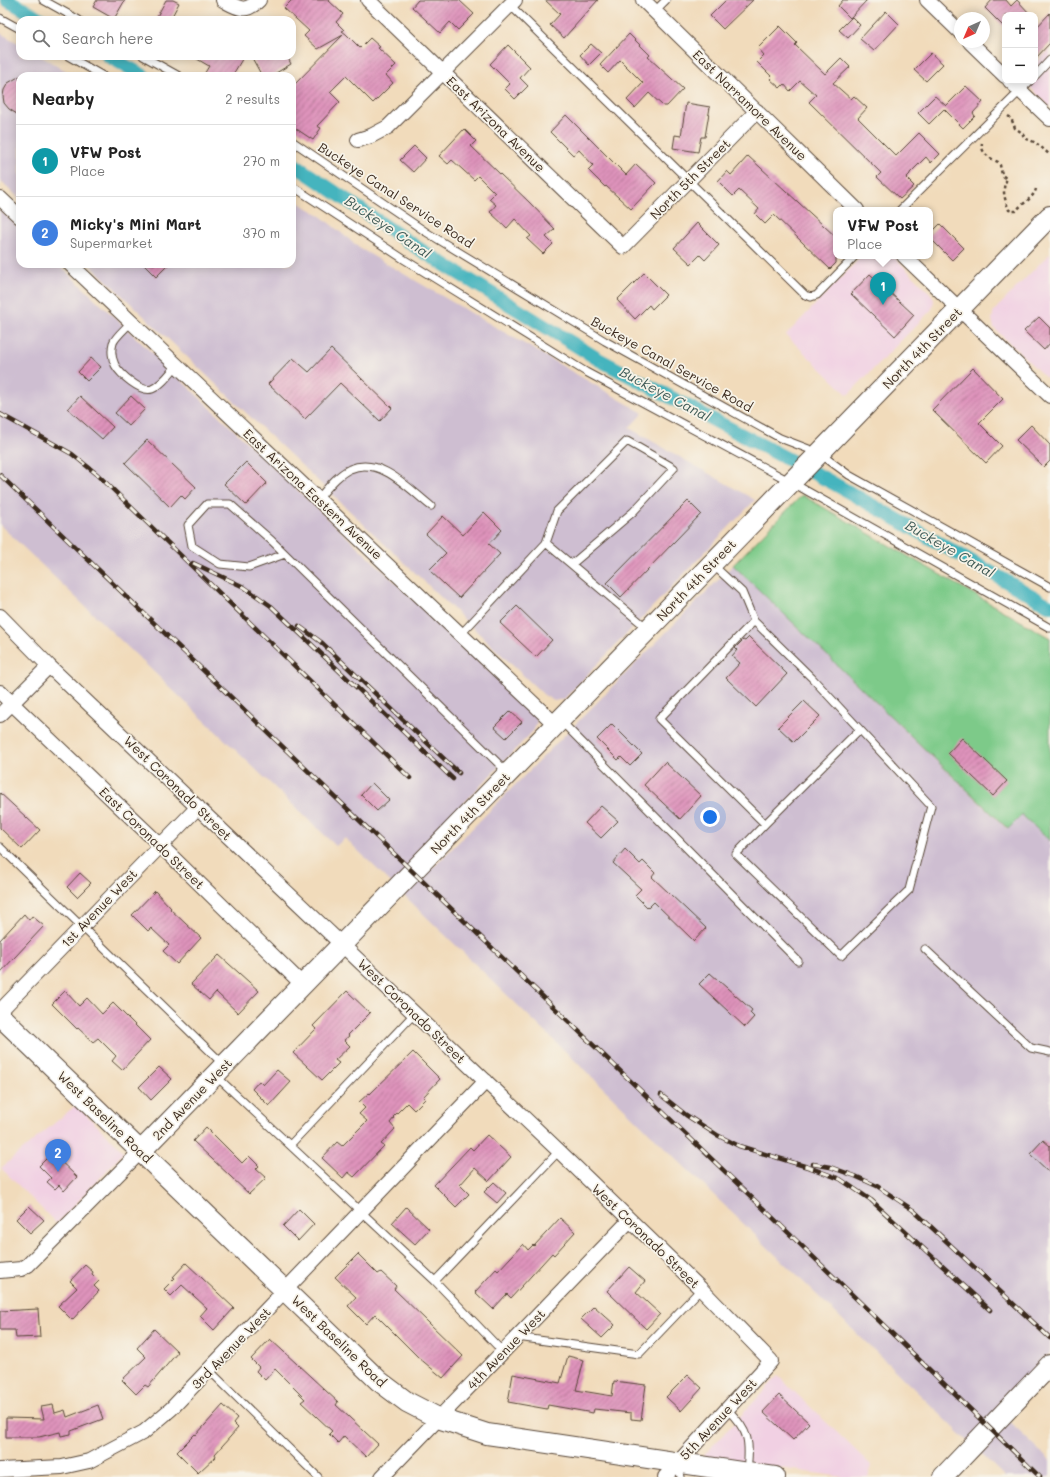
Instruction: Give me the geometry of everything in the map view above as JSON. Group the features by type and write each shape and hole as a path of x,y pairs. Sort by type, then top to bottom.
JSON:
{"street":[{"path":"223,0 238,8 244,9 251,7 259,0"},
{"name":"East Arizona Avenue","path":"368,0 623,247"},
{"name":"East Narramore Avenue","path":"643,0 854,207"},
{"path":"927,0 954,26"},
{"path":"358,140 372,136 388,127 512,3"},
{"path":"976,48 1002,73"},
{"path":"1025,86 1050,119"},
{"name":"North 5th Street","path":"623,247 757,111"},
{"path":"0,198 16,212"},
{"name":"North 4th Street","path":"342,944 959,309 1049,220"},
{"path":"907,259 1050,396"},
{"name":"East Arizona Eastern Avenue","path":"74,268 461,634 558,723"},
{"path":"0,616 49,666 0,715"},
{"name":"West Coronado Street","path":"49,666 559,1151 701,1289 771,1361"},
{"name":"East Coronado Street","path":"0,692 160,845 303,985"},
{"name":"1st Avenue West","path":"0,1011 198,807"},
{"name":"2nd Avenue West","path":"0,1271 21,1269 28,1265 342,944"},
{"name":"West Baseline Road","path":"0,1016 379,1381 407,1402 438,1418 487,1434 680,1470 747,1473 775,1477"},
{"name":"3rd Avenue West","path":"0,1470 62,1467 89,1461 144,1432 171,1410 210,1370 486,1081"},
{"name":"4th Avenue West","path":"382,1477 630,1220"},
{"name":"5th Avenue West","path":"665,1477 680,1470 727,1409 771,1361"},
{"path":"943,1477 1050,1365"}],"lane":[{"path":"44,0 72,16"},
{"path":"654,12 666,0"},
{"path":"512,3 688,181 805,295 811,297 817,295 852,259"},
{"path":"0,18 16,27"},
{"path":"75,60 96,72"},
{"path":"150,60 172,72"},
{"path":"1038,73 1050,60"},
{"path":"903,207 1025,86"},
{"name":"Buckeye Canal Service Road","path":"296,145 426,232 605,341 780,438 817,456 1050,587"},
{"path":"296,189 405,260 586,372 794,479 1050,628"},
{"path":"131,322 113,343 112,355 115,364 132,382 143,389 151,390 159,385 177,366"},
{"path":"461,634 546,542 557,511 627,441 674,468 633,512 572,564"},
{"path":"318,499 340,476 350,469 362,466 376,468 391,474 431,506"},
{"path":"285,554 249,567 220,564 192,546 188,526 207,504 230,504 285,554 509,773"},
{"path":"546,542 648,630"},
{"path":"712,564 742,592 754,621 812,678 931,806 909,890 841,956 736,854 859,730"},
{"path":"754,621 660,719 765,824"},
{"path":"558,723 798,961"},
{"path":"0,846 82,926 290,1145 434,1281 503,1352"},
{"path":"925,949 1031,1048 1050,1052"},
{"path":"290,1145 415,1013"},
{"path":"434,1281 559,1151"},
{"path":"517,1337 639,1354 701,1289"},
{"path":"210,1370 318,1477"},
{"path":"727,1409 743,1427 747,1437 749,1451 747,1473"}],"path":[{"path":"1005,117 1007,116 1011,118 1015,128 1021,132 1026,139 1033,141 1045,149 1050,155"},
{"path":"985,140 981,143 981,148 993,161 998,162 1002,174 1007,179 1003,193 1009,210 1016,210 1028,198 1034,195 1036,189"}],"shaded area":[{"path":"0,33 16,42 16,60 47,60 68,72 16,72 16,195 0,180"},
{"path":"1050,49 1050,107 1027,84 1038,84 1038,61"},
{"path":"296,201 318,214 361,249 643,413 629,428 755,500 564,699 554,701 544,695 93,268 296,268"},
{"path":"0,210 16,225 16,268 62,268 535,714 537,721 534,730 417,852 433,868 733,565 1007,829 1022,815 1050,841 1050,1353 996,1409 1050,1461 1050,1477 1005,1477 345,838 336,846 0,525"},
{"path":"1050,253 1050,374 1046,378 994,328 992,319 994,311"},
{"path":"859,259 896,259 930,293 934,300 932,309 848,395 786,335"},
{"path":"76,1105 124,1152 57,1224 1,1168"},
{"path":"778,1376 872,1466 868,1477 843,1477 702,1457"}],"green space":[{"path":"802,495 1050,638 1050,841 1022,815 1008,829 733,565"}],"building":[{"path":"97,0 125,0 116,16 109,16 93,7"},
{"path":"166,0 173,0 179,3 172,16 157,16"},
{"path":"292,0 328,0 343,14 336,22 344,30 342,31 360,48 370,38 396,65 386,75 393,83 373,103 346,76 330,92 340,102 317,126 321,128 313,140 296,129 296,83 343,35 318,49 304,36 309,31 296,19 296,16 293,16 284,8"},
{"path":"418,0 459,0 474,14 458,30 450,22 440,33 412,7"},
{"path":"545,0 598,0 564,38 550,25 560,14"},
{"path":"726,0 753,0 723,29 710,16"},
{"path":"843,0 867,0 850,18 838,6"},
{"path":"992,0 1006,0 1011,6 1017,0 1028,12 1002,12 1002,25 985,8"},
{"path":"886,11 899,24 874,51 860,39"},
{"path":"1050,13 1050,43 1038,56 1038,48 1038,26"},
{"path":"852,17 860,25 848,38 839,30"},
{"path":"780,26 797,43 795,45 825,74 841,58 850,67 833,83 851,99 854,96 867,108 858,118 896,156 919,133 940,154 931,163 926,157 910,173 906,178 914,186 900,199 877,177 881,173 809,102 816,95 800,81 790,91 784,84 780,88 770,79 772,77 757,62 764,55 758,48"},
{"path":"629,34 650,55 648,57 683,89 667,106 663,106 649,93 635,108 627,100 643,83 620,60 608,73 600,65"},
{"path":"591,44 601,53 589,65 580,55"},
{"path":"508,45 530,67 520,78 528,86 515,99 505,89 510,84 490,64"},
{"path":"931,53 943,64 926,81 914,70"},
{"path":"199,60 242,60 234,72 205,72 209,66"},
{"path":"253,60 289,60 291,64 278,72 260,72"},
{"path":"16,78 16,113 9,109 4,103 4,90 8,83"},
{"path":"966,86 983,102 973,113 975,116 963,128 944,109 929,124 918,113 935,96 946,106"},
{"path":"686,103 710,107 705,137 701,137 698,152 673,148 675,135 681,136"},
{"path":"566,115 626,175 636,164 656,183 631,209 588,170 593,165 579,150 573,155 550,132"},
{"path":"464,129 476,141 471,146 555,229 546,237 553,244 543,254 527,239 531,236 515,219 507,228 490,212 496,205 489,199 495,193 478,176 474,180 452,160 448,164 439,156"},
{"path":"414,146 426,158 413,172 400,160"},
{"path":"748,156 833,234 833,259 836,259 836,263 830,269 774,215 765,224 755,214 759,209 739,190 733,196 718,181 727,171 731,175"},
{"path":"697,223 719,245 705,260 700,255 691,264 674,248"},
{"path":"940,224 964,248 952,260 933,241 933,231"},
{"path":"147,268 165,268 156,277"},
{"path":"644,273 666,295 652,309 649,305 635,319 617,300"},
{"path":"870,274 914,315 895,336 851,294"},
{"path":"1039,317 1050,328 1050,343 1044,350 1024,331"},
{"path":"331,349 392,408 380,421 340,383 305,419 268,384 293,358 309,372"},
{"path":"91,358 101,367 87,381 78,372"},
{"path":"973,368 1003,399 979,423 1002,446 986,463 932,410"},
{"path":"80,396 113,427 102,439 68,409"},
{"path":"131,396 145,409 129,426 115,413"},
{"path":"1031,425 1050,445 1050,461 1044,467 1016,440"},
{"path":"147,440 196,487 185,499 181,495 170,507 125,463"},
{"path":"246,462 267,483 246,505 224,484"},
{"path":"688,501 701,514 621,597 607,583"},
{"path":"484,512 502,530 489,544 500,554 459,598 429,570 446,553 426,534 443,516 463,535"},
{"path":"517,606 552,640 536,657 500,623"},
{"path":"749,637 787,674 756,707 726,678 740,663 732,656 737,650 735,648 743,640 745,641"},
{"path":"804,701 820,716 794,742 778,727"},
{"path":"510,711 522,722 506,738 494,727"},
{"path":"612,724 642,754 630,766 621,757 618,760 597,739"},
{"path":"962,738 1007,781 993,796 948,753"},
{"path":"665,762 701,796 680,819 644,785"},
{"path":"372,783 389,800 377,811 361,795"},
{"path":"0,793 40,830 22,849 0,828"},
{"path":"601,806 618,821 601,838 585,823"},
{"path":"625,849 640,864 643,861 655,873 652,877 706,928 694,941 654,902 648,908 635,895 641,889 613,863"},
{"path":"80,873 91,883 77,897 67,887"},
{"path":"155,891 171,908 170,909 201,938 177,964 163,951 169,945 151,928 148,931 132,915"},
{"path":"24,914 29,920 32,916 44,926 0,973 0,940"},
{"path":"219,955 259,991 238,1013 216,992 209,1000 191,984"},
{"path":"710,973 752,1010 750,1013 754,1017 745,1027 699,984"},
{"path":"65,991 79,1006 87,998 102,1014 113,1003 150,1040 122,1070 112,1061 116,1056 98,1038 93,1042 78,1028 77,1029 52,1004"},
{"path":"347,991 370,1013 344,1040 350,1046 335,1060 339,1063 322,1080 293,1053 316,1029 313,1026"},
{"path":"413,1052 440,1079 423,1097 425,1099 414,1110 407,1103 393,1117 394,1118 390,1123 395,1129 381,1144 384,1146 354,1177 348,1172 343,1178 322,1158 337,1142 342,1146 367,1121 359,1114 365,1108 359,1102 369,1093 370,1094"},
{"path":"159,1067 172,1079 151,1100 139,1087"},
{"path":"277,1070 291,1082 269,1106 252,1089 259,1081 263,1085"},
{"path":"206,1127 242,1163 249,1156 259,1166 256,1169 266,1178 249,1194 193,1141"},
{"path":"487,1135 511,1157 489,1181 475,1168 460,1185 469,1194 456,1207 434,1185 470,1147 473,1150"},
{"path":"1043,1140 1050,1146 1050,1173 1030,1154"},
{"path":"52,1153 77,1177 64,1191 59,1185 55,1189 47,1182 51,1178 39,1166"},
{"path":"494,1182 506,1193 497,1203 484,1192"},
{"path":"29,1206 44,1220 30,1233 16,1219"},
{"path":"406,1207 429,1229 415,1244 392,1223"},
{"path":"299,1209 314,1224 298,1241 283,1226"},
{"path":"560,1218 575,1232 554,1255 552,1253 511,1298 507,1294 493,1309 475,1292 496,1269 498,1271 523,1244 528,1250 533,1245 534,1246"},
{"path":"358,1254 378,1274 381,1272 396,1286 394,1289 463,1356 443,1378 418,1357 375,1314 366,1324 348,1306 356,1297 335,1277"},
{"path":"186,1263 234,1308 214,1330 200,1316 207,1308 182,1285 171,1296 164,1289 175,1278 173,1277"},
{"path":"85,1265 93,1272 92,1274 99,1281 94,1286 99,1291 72,1320 58,1306 77,1288 70,1281"},
{"path":"629,1267 645,1281 636,1292 660,1314 646,1329 607,1291"},
{"path":"594,1306 615,1325 602,1338 581,1319"},
{"path":"38,1309 40,1337 16,1338 15,1330 0,1330 0,1311"},
{"path":"154,1329 178,1352 148,1387 145,1385 136,1394 122,1380 146,1357 137,1348"},
{"path":"270,1339 338,1402 336,1405 378,1444 366,1457 344,1436 338,1443 329,1434 332,1431 301,1402 305,1399 275,1369 265,1380 256,1371 259,1367 251,1359"},
{"path":"568,1356 584,1360 576,1390 612,1396 614,1381 646,1385 641,1420 631,1419 631,1413 594,1409 593,1413 548,1405 547,1409 508,1402 513,1374 560,1383"},
{"path":"688,1375 702,1388 681,1411 666,1397"},
{"path":"779,1395 809,1423 793,1440 763,1412"},
{"path":"53,1405 55,1413 65,1410 67,1417 98,1405 103,1419 71,1431 71,1434 61,1436 60,1432 39,1437 6,1437 6,1418 44,1419 41,1407"},
{"path":"223,1405 237,1418 233,1423 238,1428 215,1454 216,1456 198,1473 177,1452 195,1434 196,1435"}],"waterway":[{"name":"Buckeye Canal","path":"7,0 36,16"},
{"name":"Buckeye Canal","path":"115,60 137,72"},
{"name":"Buckeye Canal","path":"296,166 416,247 598,359 831,482 1050,606"}],"railway":[{"path":"0,414 72,454 98,475 410,778"},
{"path":"0,475 769,1214 1040,1477"},
{"path":"193,563 244,587 271,606 453,779"},
{"path":"299,626 321,642 459,773"},
{"path":"661,1095 686,1115 717,1135 739,1146 811,1168 840,1179 871,1200 990,1310"},
{"path":"813,1164 830,1167 877,1186 913,1210 1050,1338"}],"place":[{"name":"VFW Post","path":"883,305"},
{"name":"Micky's Mini Mart","path":"58,1172"}]}
